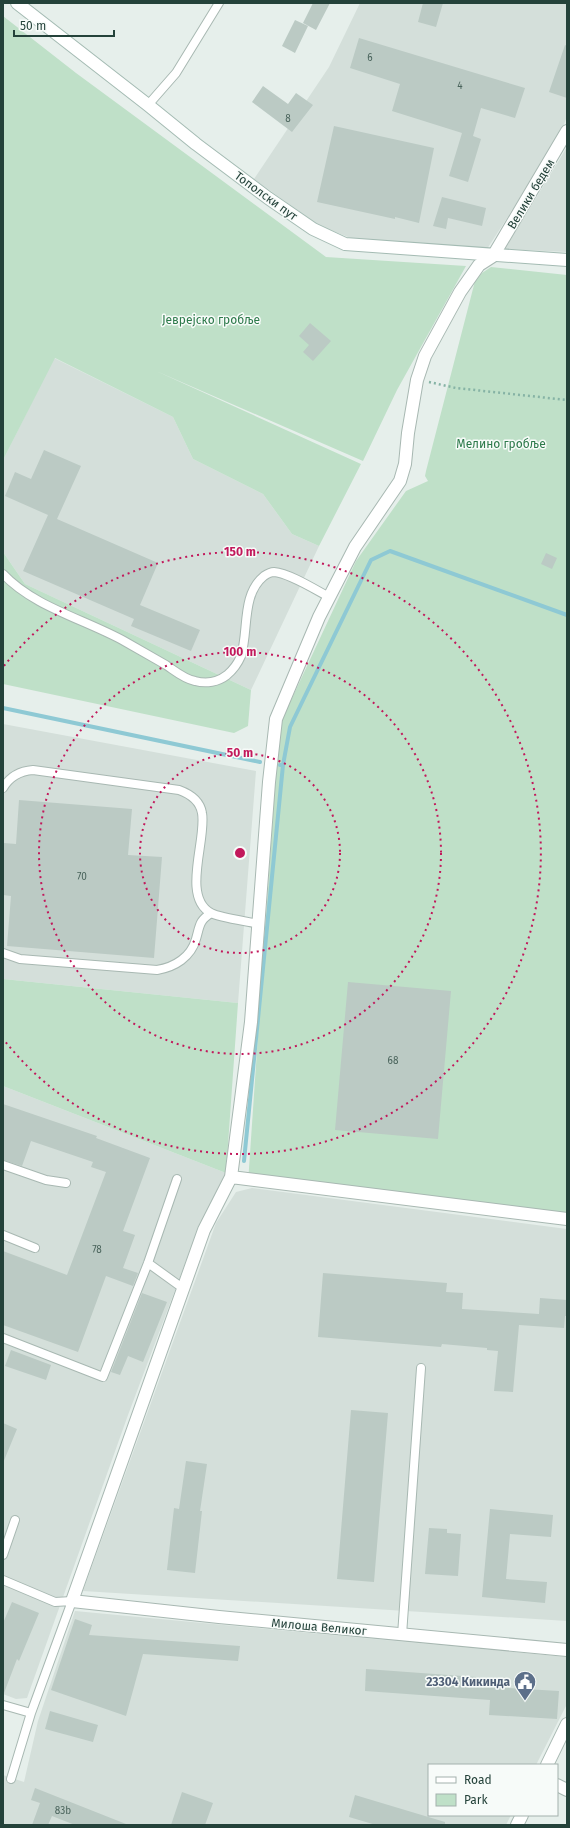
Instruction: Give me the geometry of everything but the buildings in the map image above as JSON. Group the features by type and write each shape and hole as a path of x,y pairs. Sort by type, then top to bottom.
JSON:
{"street":[{"name":"Тополски пут","path":"17,3 196,144 268,198 313,229 345,244 493,256 567,260"},
{"name":"Велики бедем","path":"493,256 566,135"},
{"path":"72,1601 204,1230 231,1177 251,1022 273,738 276,719 319,617 355,547 400,481 405,464 408,434 417,380 425,356 460,292 479,265 493,256"},
{"path":"231,1177 567,1219"},
{"name":"Милоша Великог","path":"72,1601 219,1618 567,1650"},
{"path":"547,1764 567,1724"},
{"path":"517,1825 522,1816"}],"lane":[{"path":"148,105 176,73 219,3"},
{"path":"3,574 16,587 38,602 97,627 148,654 187,678 200,682 220,679 237,664 242,649 251,593 256,583 267,573 277,572 329,597"},
{"path":"3,788 10,779 17,774 33,770 179,790 186,793 197,802 203,814 196,890 202,905 211,913 259,924"},
{"path":"3,953 20,959 157,970 172,966 185,958 194,946 201,922 211,913"},
{"path":"3,1166 46,1180 66,1183"},
{"path":"3,1338 102,1378 148,1263 177,1179"},
{"path":"3,1235 35,1248"},
{"path":"148,1263 184,1289"},
{"path":"402,1635 421,1368"},
{"path":"3,1555 15,1520"},
{"path":"3,1580 55,1602 72,1601 31,1713 11,1779"},
{"path":"3,1705 31,1713"}],"path":[{"path":"417,380 456,388 567,400"}],"shaded area":[{"path":"360,3 567,3 567,116 560,136 487,249 353,239 318,225 254,179 329,67"},
{"path":"567,147 567,252 505,249"},
{"path":"54,358 173,417 193,459 263,494 292,534 319,546 251,690 25,584 3,552 3,460"},
{"path":"3,724 256,771 238,1003 3,979"},
{"path":"3,1086 226,1173 195,1237 128,1415 27,1698 16,1699 3,1694"},
{"path":"252,1188 567,1229 567,1621 83,1591 216,1223 236,1192"},
{"path":"75,1611 567,1657 567,1704 537,1764 428,1764 428,1816 510,1816 506,1825 3,1825 3,1775 24,1782 38,1721"}],"green space":[{"name":"Јеврејско гробље","path":"3,16 76,73 326,257 466,266 397,390 363,461 156,371 361,464 319,546 292,534 263,494 193,459 173,417 55,358 3,460"},
{"name":"Мелино гробље","path":"491,267 567,275 567,1216 248,1183 279,726 356,561 406,491 428,481 425,476 426,471 475,281 482,273"},
{"path":"3,552 25,584 251,690 248,726 234,733 3,684"},
{"path":"3,979 238,1003 226,1173 3,1086"}],"waterway":[{"path":"280,765 283,765 290,727 371,560 390,551 567,615"},
{"path":"3,708 260,762"},
{"path":"244,1161 283,765"}],"place":[{"name":"23304 Кикинда","path":"525,1702"}]}
